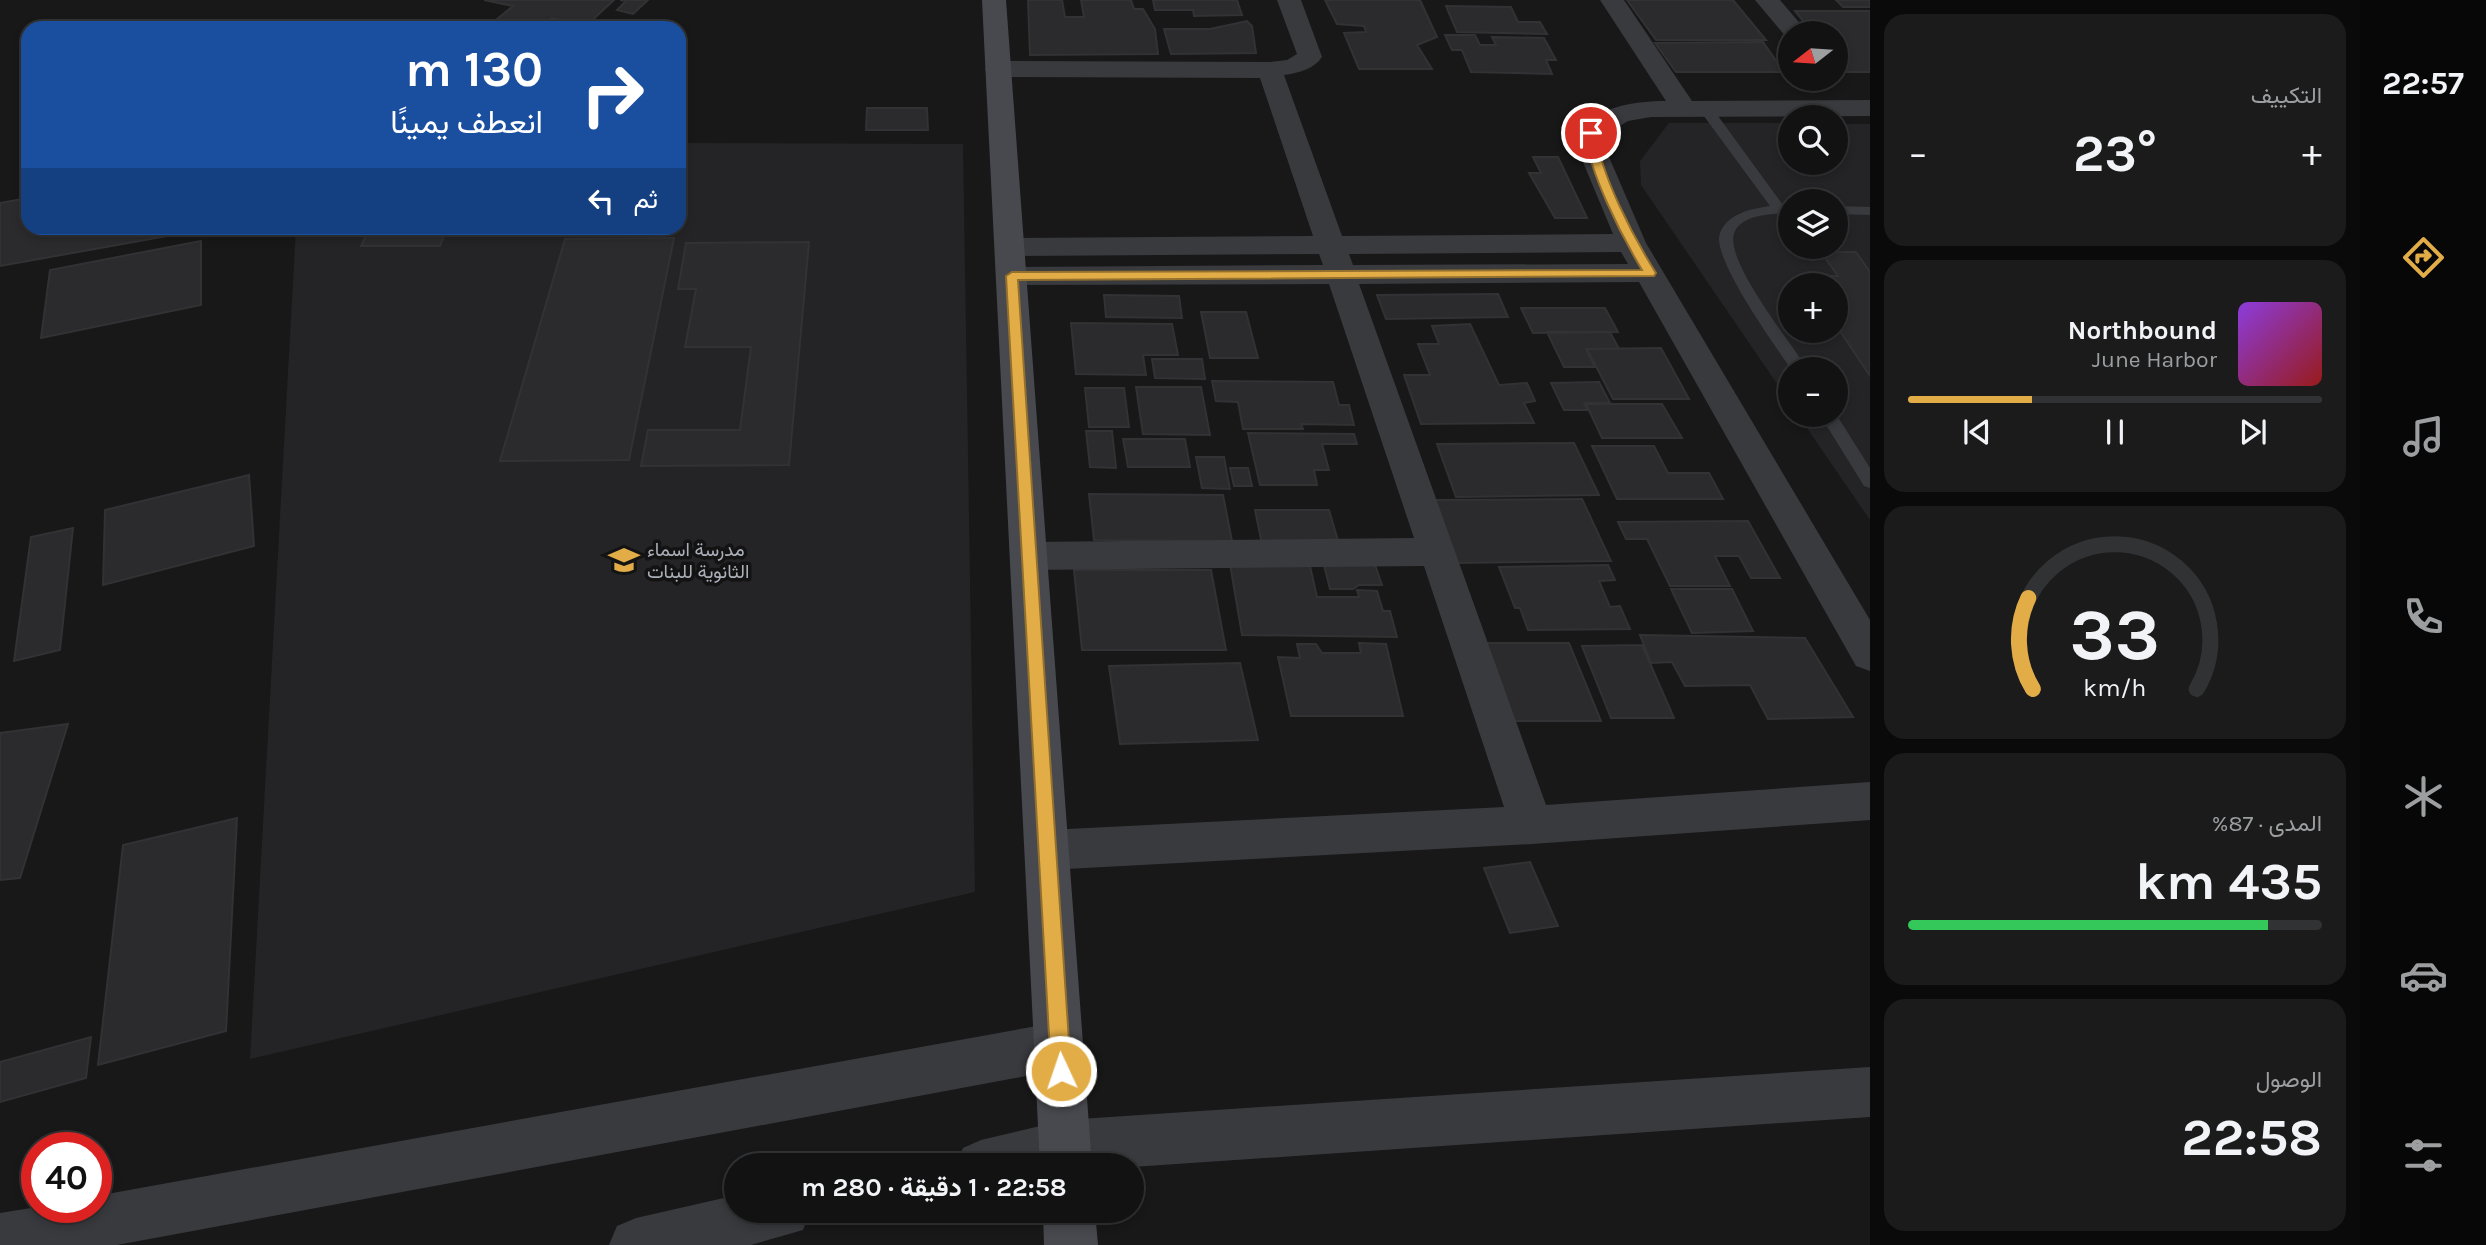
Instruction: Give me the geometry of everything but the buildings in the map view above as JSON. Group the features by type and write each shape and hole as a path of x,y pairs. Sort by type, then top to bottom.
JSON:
{"street":[{"path":"994,0 1065,1153"},
{"path":"999,69 1270,69 1294,66 1310,57 1289,0"},
{"path":"1612,0 1695,108"},
{"path":"1767,0 1785,21"},
{"path":"1270,69 1532,824"},
{"path":"1847,91 1865,108"},
{"path":"1865,108 1695,108 1627,112 1602,122 1591,133 1592,150 1631,243 1870,655"},
{"path":"1336,261 1631,243"},
{"path":"1011,261 1336,261 1650,273"},
{"path":"1029,556 1437,552"},
{"path":"1048,850 1532,824 1870,801"},
{"path":"0,1240 1059,1046"},
{"path":"1103,1153 1870,1092"},
{"path":"636,1245 731,1223"},
{"path":"1070,1223 1071,1245"}],"lane":[{"path":"1695,108 1778,201"},
{"path":"1778,210 1754,214 1735,223 1725,242 1734,267 1791,357"},
{"path":"1848,210 1870,211"},
{"path":"1836,427 1870,482"}],"shaded area":[{"path":"1669,123 1778,123 1778,175 1848,175 1848,124 1870,124 1870,520 1806,427 1848,427 1848,357 1778,357 1778,385 1641,185 1640,161"},
{"name":"مدرسة اسماء الثانوية للبنات","path":"686,143 963,144 975,892 250,1059 296,235 686,235"}],"place":[{"name":"مدرسة اسماء الثانوية للبنات","path":"624,560"}],"route":[{"path":"1061,1071 1012,276 1650,273 1631,243 1592,150 1591,133"}]}
